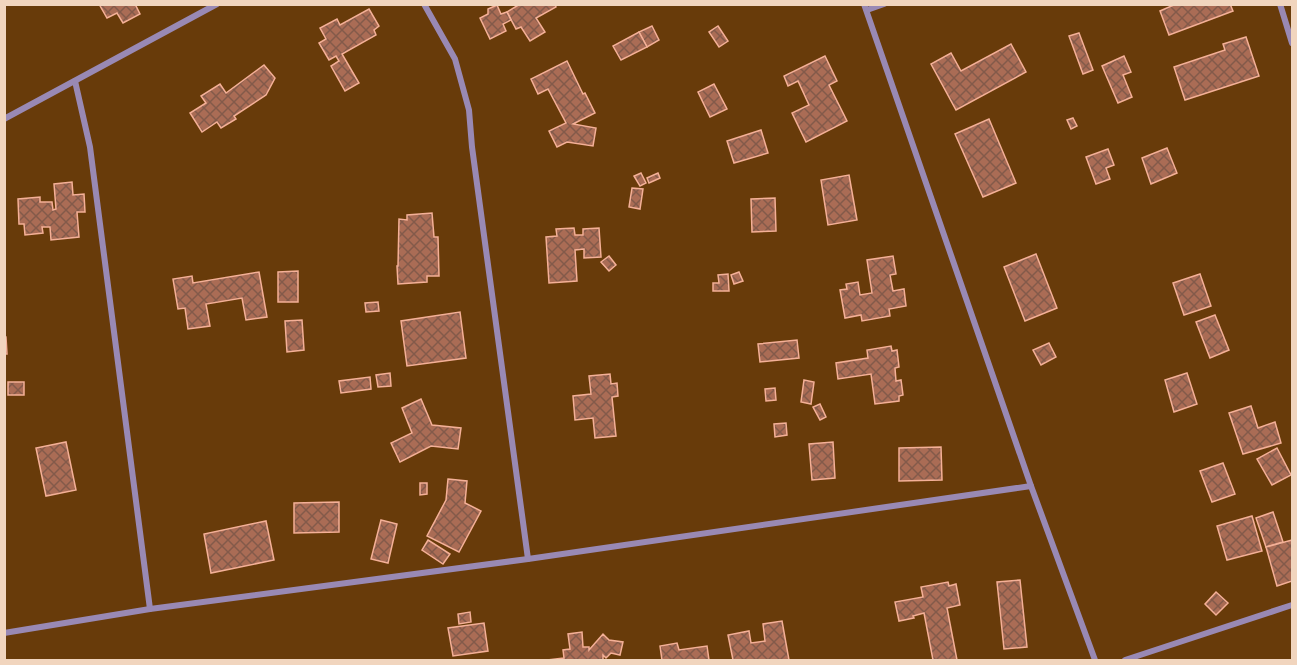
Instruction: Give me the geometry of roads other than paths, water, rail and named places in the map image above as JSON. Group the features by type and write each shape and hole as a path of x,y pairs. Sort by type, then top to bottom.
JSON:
{"street":[{"path":"4,119 217,4"},
{"path":"424,4 455,59 469,110 472,147 528,559"},
{"path":"884,4 866,7 1031,486 1095,660"},
{"path":"1280,4 1293,43"},
{"path":"75,81 90,147 150,609"},
{"path":"4,633 150,609 528,559 1031,486"},
{"path":"1125,660 1293,605"}]}
